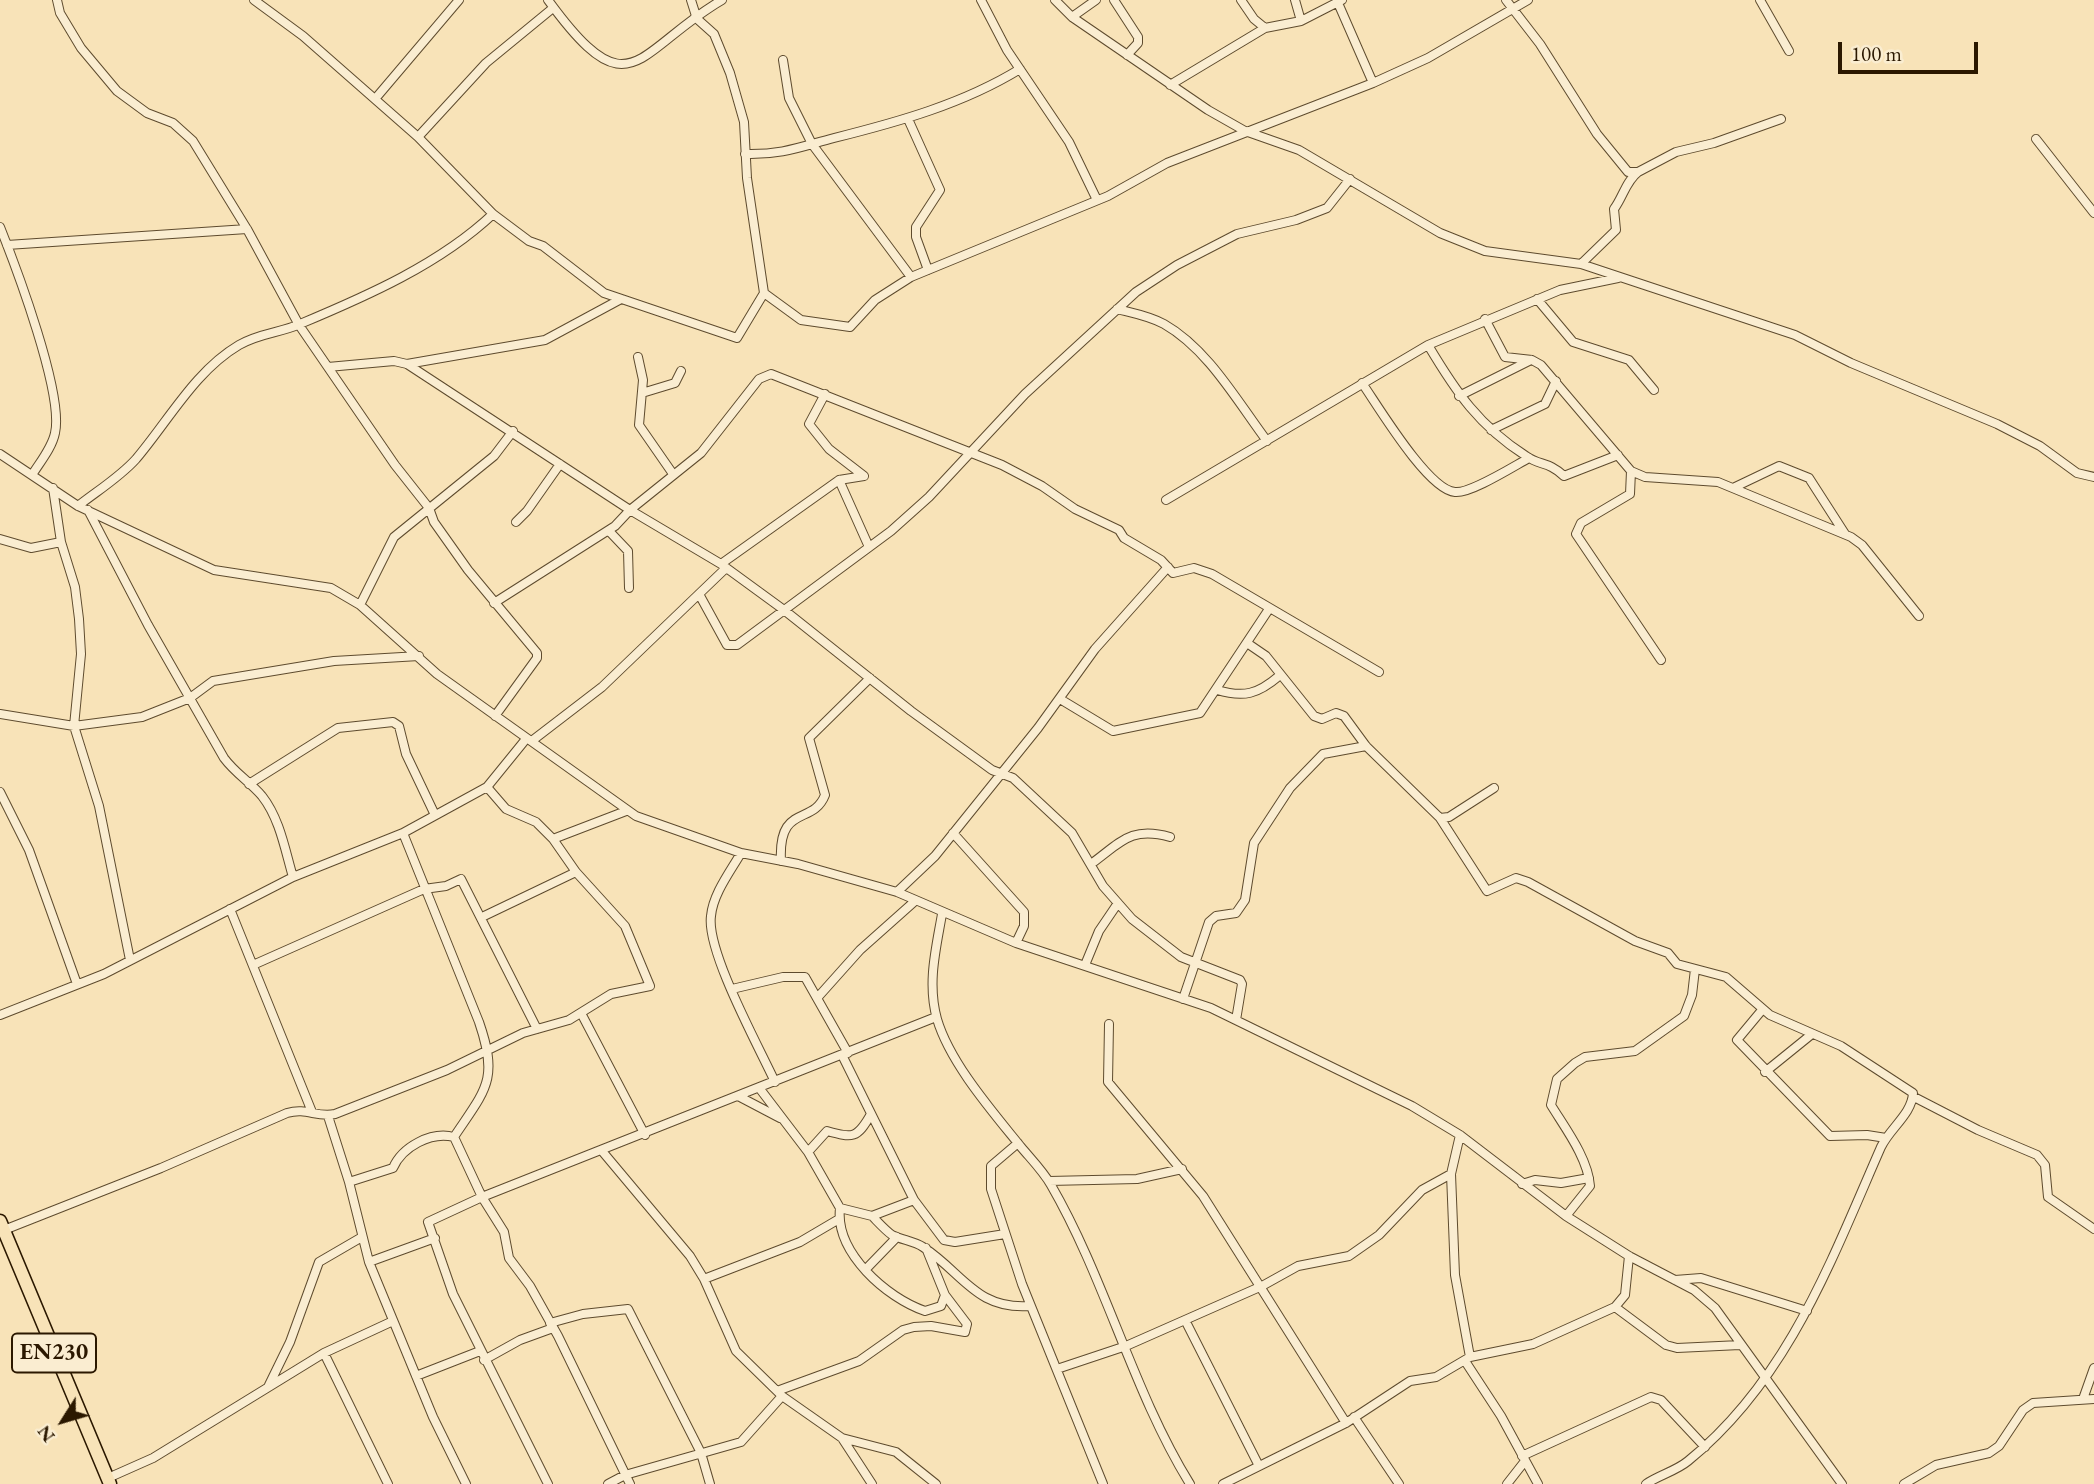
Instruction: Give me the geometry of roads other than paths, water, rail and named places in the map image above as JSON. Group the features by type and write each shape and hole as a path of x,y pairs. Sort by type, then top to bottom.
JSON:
{"main road":[{"name":"EN230","path":"2,1231 109,1481"}],"street":[{"path":"57,0 60,13 81,48 117,90 147,113 173,123 193,141 247,229 299,325 429,508 434,522 494,603 537,653 537,658 495,716"},
{"path":"375,99 459,0"},
{"path":"257,1 303,36 375,99 418,137 493,214 529,241 543,246 604,293 737,338 764,293 745,155 744,122 730,73 714,34 696,17 691,0"},
{"path":"418,137 486,62 550,4 590,51 623,66 638,62 722,0"},
{"path":"981,0 985,13 1069,142 1097,200"},
{"path":"1055,0 1072,16 1170,85 1245,131 1299,150 1440,233 1472,247 1581,264 1794,335 1852,363 1997,424 2040,446 2077,472 2094,477"},
{"path":"1072,16 1096,0"},
{"path":"1114,0 1139,37 1138,43 1127,55"},
{"path":"1241,0 1254,19 1265,28"},
{"path":"1295,0 1301,21"},
{"path":"1506,0 1540,44 1604,143 1628,172 1638,172"},
{"path":"764,293 801,320 841,328 850,327 875,300 911,277 1097,200 1167,163 1373,83 1428,58 1528,0"},
{"path":"1760,0 1789,51"},
{"path":"1170,85 1265,28 1301,21 1340,1 1373,83"},
{"path":"783,60 789,97 812,144 911,277"},
{"path":"745,155 777,155 908,119 997,83 1020,69"},
{"path":"908,119 940,190 916,227 916,237 928,270"},
{"path":"1581,264 1615,233 1614,209 1624,196 1630,178 1638,172 1676,152 1714,143 1781,119"},
{"path":"2036,139 2094,213"},
{"path":"699,594 722,637 732,646 869,547 929,497 1025,394 1117,309 1164,272 1237,234 1296,220 1326,208 1350,179"},
{"path":"78,506 134,461 213,363 241,344 268,331 299,325 398,278 469,237 493,214"},
{"path":"0,227 27,299 57,410 55,433 32,475"},
{"path":"7,245 247,229"},
{"path":"1592,268 1598,284"},
{"path":"1166,500 1428,345 1560,290 1618,278"},
{"path":"407,364 545,340 621,299"},
{"path":"1536,299 1573,342 1629,360 1654,390"},
{"path":"1117,309 1157,321 1182,337 1210,364 1267,441"},
{"path":"1485,319 1505,357 1532,360 1556,382 1631,471 1645,477 1701,479 1735,487 1845,534 1862,545 1919,616"},
{"path":"1428,345 1459,396 1491,430 1529,458 1552,464 1564,476 1618,455"},
{"path":"638,357 642,393 639,425 673,474"},
{"path":"1459,396 1532,360"},
{"path":"328,368 394,361 407,364 630,510 724,566 982,762 1013,778 1066,826 1118,903 1155,937 1196,965 1241,982 1236,1020"},
{"path":"642,393 675,383 681,371"},
{"path":"494,603 609,531 630,510 701,453 721,432 764,376 780,376 917,432 972,451 1119,530 1124,538 1175,574 1194,568 1212,574 1379,672"},
{"path":"1491,430 1545,404 1556,382"},
{"path":"1362,383 1429,475 1446,489 1464,491 1529,458"},
{"path":"0,1015 130,960 293,877 402,832 487,787 529,739 602,687 699,594 724,566 839,480 864,475 829,449 809,424 825,394"},
{"path":"360,605 394,537 494,456 513,431"},
{"path":"0,454 78,506 214,570 325,585 360,605 437,674 626,811 678,833 741,853 781,860 897,892 942,914 1016,943 1183,999 1236,1020 1412,1106 1460,1135 1566,1216 1629,1256 1694,1290 1715,1308 1842,1484"},
{"path":"516,522 527,511 560,464"},
{"path":"1735,487 1779,466 1805,476 1845,534"},
{"path":"1631,471 1630,494 1581,523 1576,534 1661,660"},
{"path":"839,480 869,547"},
{"path":"53,488 61,542 75,587 79,619 81,654 74,726 99,806 130,960"},
{"path":"88,510 224,758 236,774 269,806 293,877"},
{"path":"609,531 628,551 629,588"},
{"path":"0,539 31,548 61,542"},
{"path":"897,892 917,876 953,834 1096,649 1168,567"},
{"path":"1060,699 1107,729 1121,731 1200,713 1269,609"},
{"path":"1247,643 1261,652 1314,716 1322,719 1341,714 1366,746 1440,818 1487,891 1510,880 1522,879 1634,942 1668,953 1677,964 1726,977 1762,1010 1786,1025 1860,1057 1911,1089 1914,1097 1978,1130 2038,1155 2046,1165 2048,1197 2094,1229"},
{"path":"0,714 74,726 142,718 190,698 209,682 334,661 419,656"},
{"path":"1217,690 1236,696 1256,693 1279,676"},
{"path":"781,860 780,840 787,824 822,802 825,796 809,738 870,678"},
{"path":"249,784 338,729 393,722 398,726 406,754 435,815"},
{"path":"1183,999 1209,922 1216,916 1236,913 1245,900 1254,843 1290,788 1323,754 1366,746"},
{"path":"2,1231 161,1168 286,1113 302,1109 328,1116 537,1029 556,1025 611,994 650,986 625,926 576,872 553,839 536,822 506,808 487,787"},
{"path":"1440,818 1449,817 1494,788"},
{"path":"0,792 29,850 77,984"},
{"path":"553,839 626,811"},
{"path":"1091,864 1132,834 1147,831 1170,837"},
{"path":"402,832 489,1050 486,1087 454,1137"},
{"path":"953,834 1024,912 1024,926 1016,943"},
{"path":"741,853 722,885 710,915 712,937 732,989 775,1082"},
{"path":"482,917 576,872"},
{"path":"253,965 424,889 446,886 461,879 537,1029"},
{"path":"818,998 860,950 915,901"},
{"path":"1085,965 1099,931 1118,903"},
{"path":"230,909 312,1112"},
{"path":"942,914 932,971 936,1017 973,1085 1049,1181 1076,1231 1165,1443 1189,1484"},
{"path":"1566,1216 1589,1190 1589,1178 1551,1105 1552,1089 1557,1079 1585,1057 1635,1051 1684,1016 1692,995 1695,969"},
{"path":"732,989 799,976 809,982 914,1200 944,1240 955,1242 1005,1234"},
{"path":"1762,1010 1737,1040 1765,1072 1830,1136 1867,1135 1886,1138"},
{"path":"581,1013 645,1135"},
{"path":"548,1484 453,1294 436,1238 428,1222 482,1197 645,1135 936,1017"},
{"path":"1109,1024 1108,1082 1182,1170 1262,1286 1346,1423"},
{"path":"1765,1072 1812,1034"},
{"path":"760,1089 808,1153 840,1208 839,1219 852,1251 866,1269 887,1292 915,1307 933,1309 943,1303 944,1295"},
{"path":"740,1097 780,1118"},
{"path":"1646,1484 1685,1464 1765,1380 1824,1282 1838,1243 1886,1138 1914,1097"},
{"path":"808,1153 827,1131 849,1137 861,1132 871,1114"},
{"path":"328,1116 349,1182 369,1262 416,1376 466,1484"},
{"path":"349,1182 393,1168 399,1154 435,1135 454,1137"},
{"path":"1460,1135 1451,1174 1455,1275 1468,1359 1538,1484"},
{"path":"454,1137 482,1197 504,1232 509,1258 530,1286 551,1325 627,1480"},
{"path":"1018,1143 991,1166 991,1189 1031,1306 1103,1484"},
{"path":"602,1151 664,1223 704,1279 736,1351 780,1393 842,1438 872,1484"},
{"path":"1049,1181 1137,1179 1182,1170"},
{"path":"1057,1369 1126,1346 1262,1286 1304,1264 1349,1256 1379,1235 1422,1190 1451,1174"},
{"path":"1522,1184 1539,1180 1561,1183 1589,1178"},
{"path":"872,1216 914,1200"},
{"path":"840,1208 872,1216 897,1237 926,1248 956,1276 993,1302 1005,1307 1031,1306"},
{"path":"704,1279 800,1242 839,1219"},
{"path":"269,1385 290,1342 319,1262 362,1237"},
{"path":"866,1269 897,1237"},
{"path":"369,1262 436,1238"},
{"path":"608,1484 627,1480 701,1453 734,1445 747,1438 780,1393 859,1361 903,1330 931,1326 965,1332 967,1324 944,1295 926,1248"},
{"path":"1223,1484 1346,1423 1410,1381 1436,1377 1468,1359 1533,1344 1615,1307 1625,1295 1629,1256"},
{"path":"1675,1280 1701,1278 1807,1311"},
{"path":"1615,1307 1667,1345 1677,1349 1740,1345"},
{"path":"484,1360 551,1325 583,1314 628,1309 701,1453 710,1484"},
{"path":"1185,1320 1259,1466"},
{"path":"109,1481 153,1458 324,1353 393,1321"},
{"path":"416,1376 480,1351"},
{"path":"324,1353 388,1484"},
{"path":"2082,1399 2094,1367"},
{"path":"1507,1484 1523,1459 1651,1397 1661,1400 1704,1447"},
{"path":"1904,1484 1921,1480 1936,1465 1989,1452 1999,1446 2023,1410 2033,1404 2094,1399"},
{"path":"1354,1417 1399,1484"},
{"path":"842,1438 896,1452 936,1484"}]}
